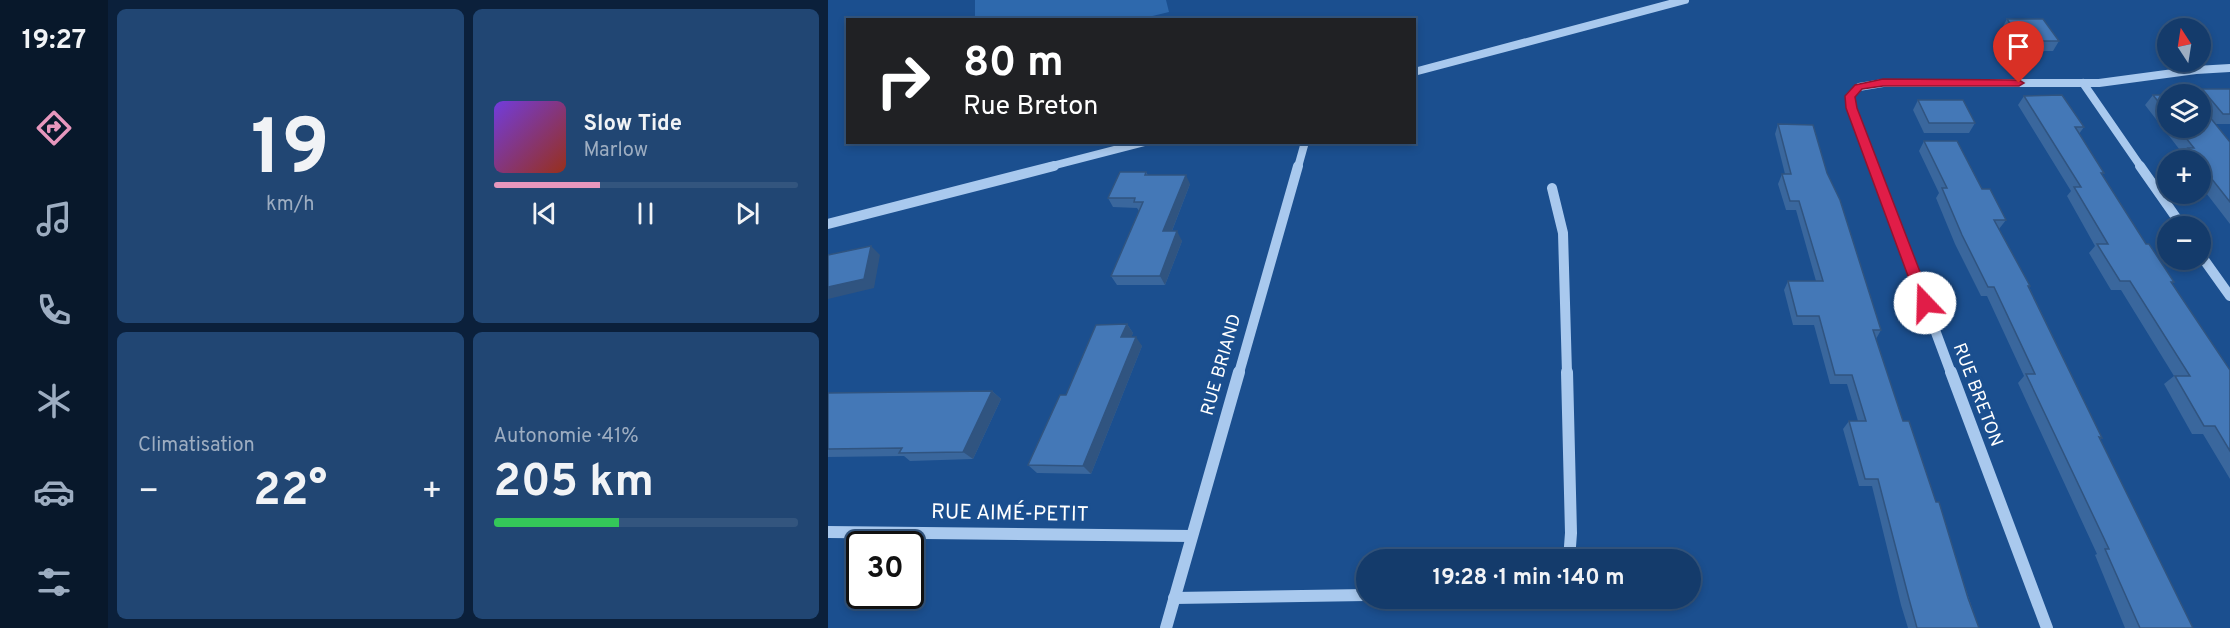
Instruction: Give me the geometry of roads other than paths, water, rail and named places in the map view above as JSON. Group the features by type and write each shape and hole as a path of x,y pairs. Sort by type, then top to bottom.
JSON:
{"street":[{"path":"1416,71 1685,0"},
{"name":"RUE BRETON","path":"2047,628 1850,100 1856,88 1883,82 2083,83 2196,70 2230,69"},
{"path":"2083,83 2175,216"},
{"path":"828,224 1137,144"},
{"name":"RUE BRIAND","path":"1166,628 1304,144"},
{"path":"1552,188 1563,233 1570,549"},
{"path":"2211,269 2230,296"},
{"name":"RUE AIMÉ-PETIT","path":"828,532 1191,536"},
{"path":"1174,598 1356,595"}]}
